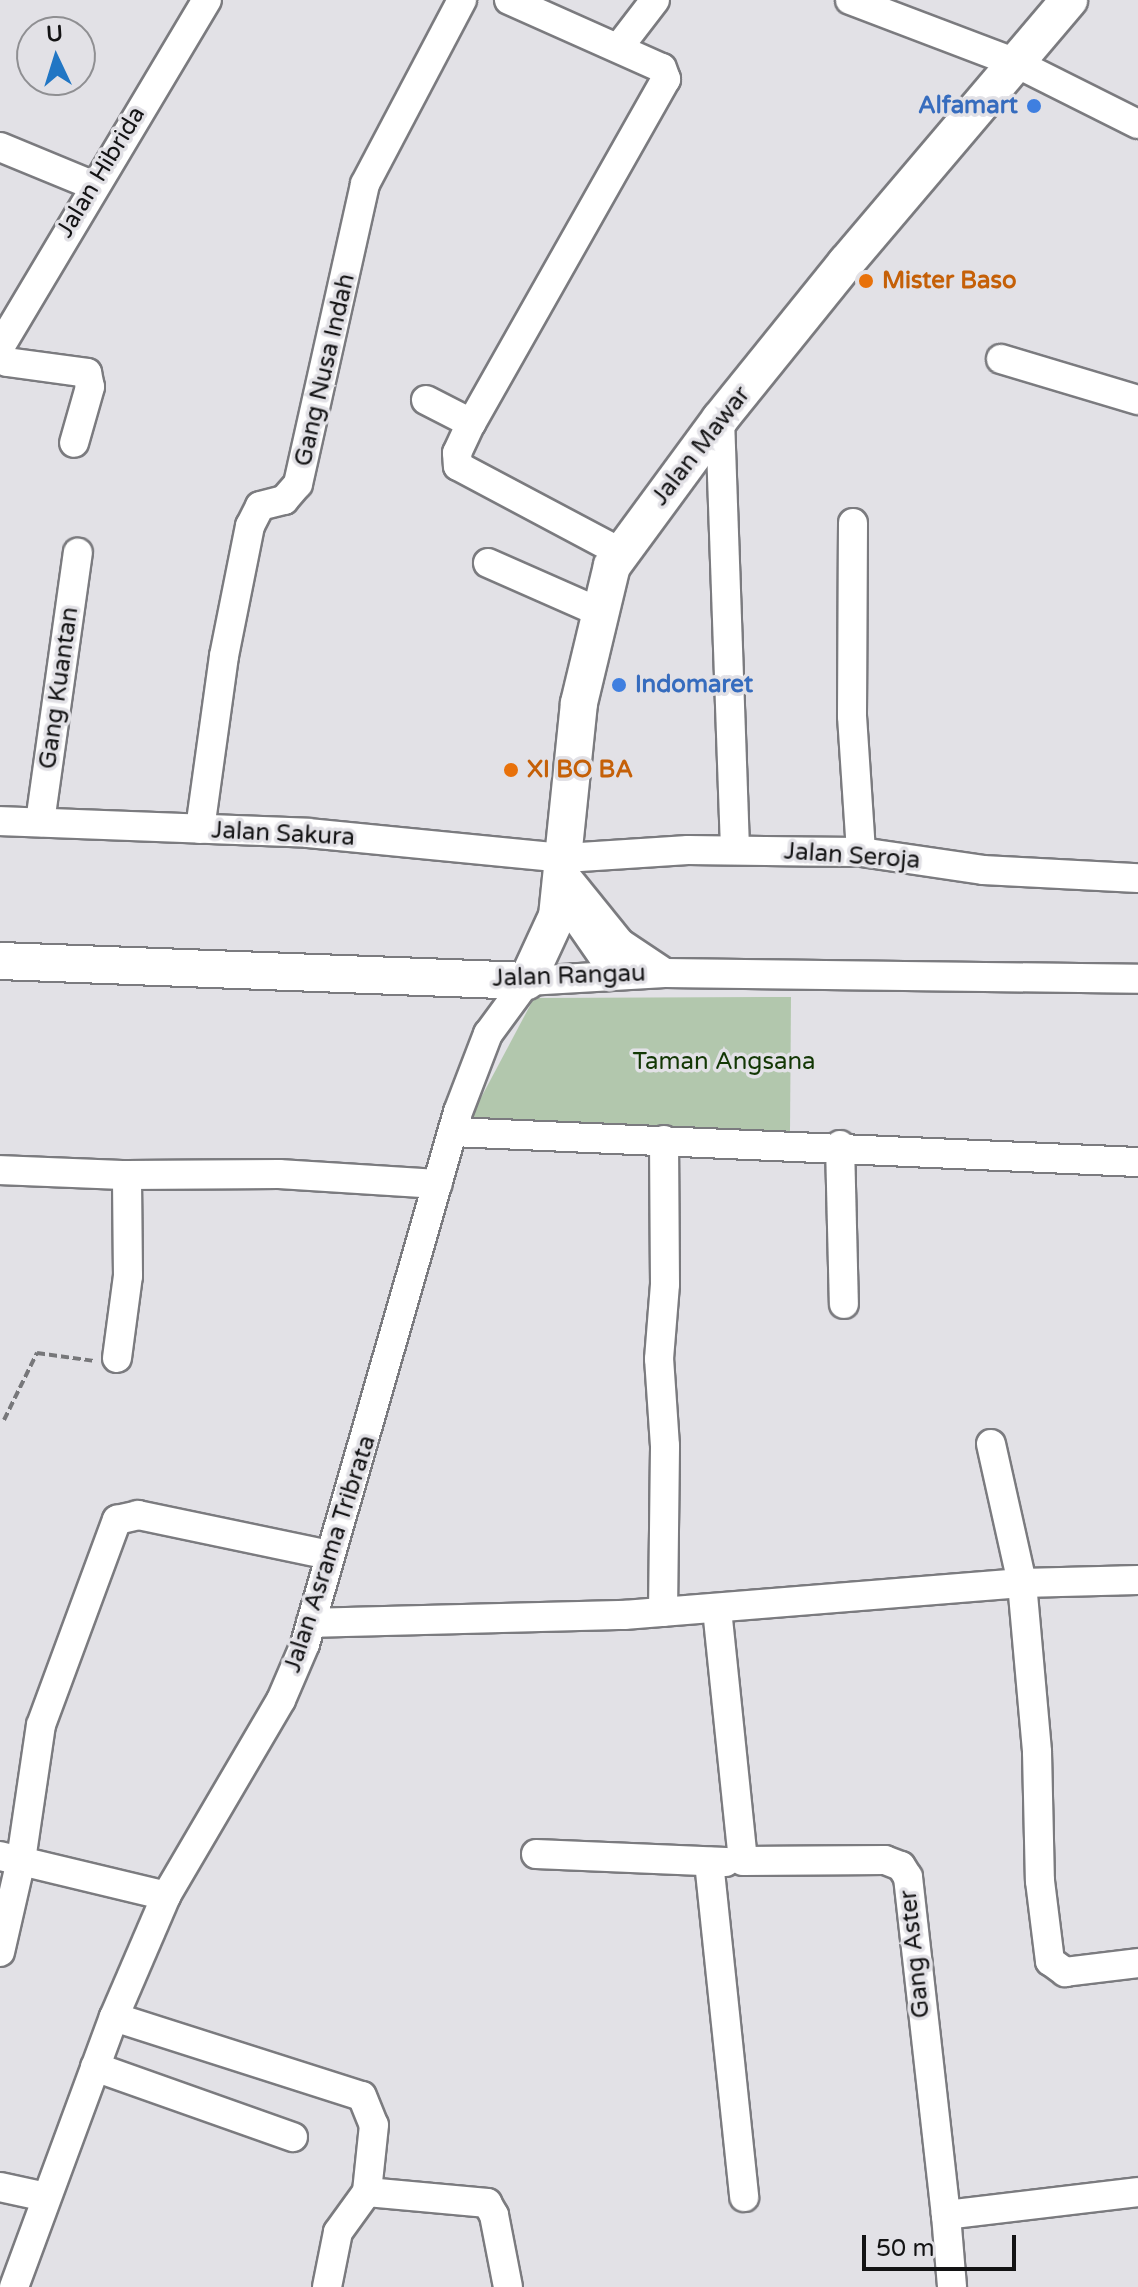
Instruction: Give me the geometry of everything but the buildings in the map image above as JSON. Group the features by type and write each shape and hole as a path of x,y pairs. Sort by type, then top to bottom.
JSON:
{"main road":[{"name":"Jalan Mawar","path":"495,991 557,916 579,703 597,611 620,552 720,419 1069,0"},
{"name":"Jalan Rangau","path":"0,961 495,991"}],"street":[{"name":"Jalan Hibrida","path":"0,347 92,185 207,0"},
{"name":"Gang Nusa Indah","path":"200,829 224,656 250,526 260,506 284,500 298,484 365,184 462,0"},
{"path":"509,0 662,68 665,86 471,423 457,453 462,471 620,552"},
{"path":"619,47 655,0"},
{"path":"850,0 1016,63 1138,124"},
{"path":"0,147 92,185"},
{"path":"0,353 7,362 87,373 90,387 74,443"},
{"path":"1001,359 1138,400"},
{"path":"426,400 471,423"},
{"path":"720,419 735,850"},
{"path":"853,523 852,716 861,852"},
{"name":"Gang Kuantan","path":"40,822 78,553"},
{"path":"488,563 597,611"},
{"name":"Jalan Sakura","path":"0,821 308,833 561,874"},
{"name":"Jalan Seroja","path":"561,874 735,850 861,852 983,870 1138,878"},
{"path":"561,874 620,943 665,973"},
{"path":"561,874 615,974"},
{"name":"Jalan Rangau","path":"495,991 615,974 665,973 1138,979"},
{"name":"Jalan Asrama Tribrata","path":"14,2287 114,2017 166,1896 281,1700 311,1623 495,991"},
{"path":"453,1132 840,1145 1138,1162"},
{"path":"663,1612 665,1446 659,1359 665,1284 664,1140"},
{"path":"840,1145 844,1304"},
{"path":"0,1170 127,1175 279,1174 438,1184"},
{"path":"117,1358 128,1276 127,1175"},
{"path":"991,1444 1022,1583 1037,1752 1040,1881 1050,1961 1065,1972 1138,1963"},
{"path":"0,1952 10,1858 41,1725 117,1520 138,1515 330,1555"},
{"path":"311,1623 663,1612 1022,1583 1138,1580"},
{"path":"717,1609 743,1861"},
{"name":"Gang Aster","path":"536,1854 709,1862 885,1860 901,1866 908,1877 952,2287"},
{"path":"10,1858 166,1896"},
{"path":"709,1862 744,2197"},
{"path":"114,2017 362,2096 374,2125 367,2192 338,2232 327,2287"},
{"path":"95,2067 293,2137"},
{"path":"0,2187 46,2197"},
{"path":"367,2192 487,2203 494,2215 508,2287"},
{"path":"946,2215 1138,2192"}],"path":[{"path":"4,1420 37,1353 92,1361 117,1358"}],"green space":[{"name":"Taman Angsana","path":"791,997 790,1131 467,1124 534,998"}],"place":[{"name":"Alfamart","path":"1034,106"},
{"name":"Mister Baso","path":"866,281"},
{"name":"Indomaret","path":"619,685"},
{"name":"XI BO BA","path":"511,770"}]}
